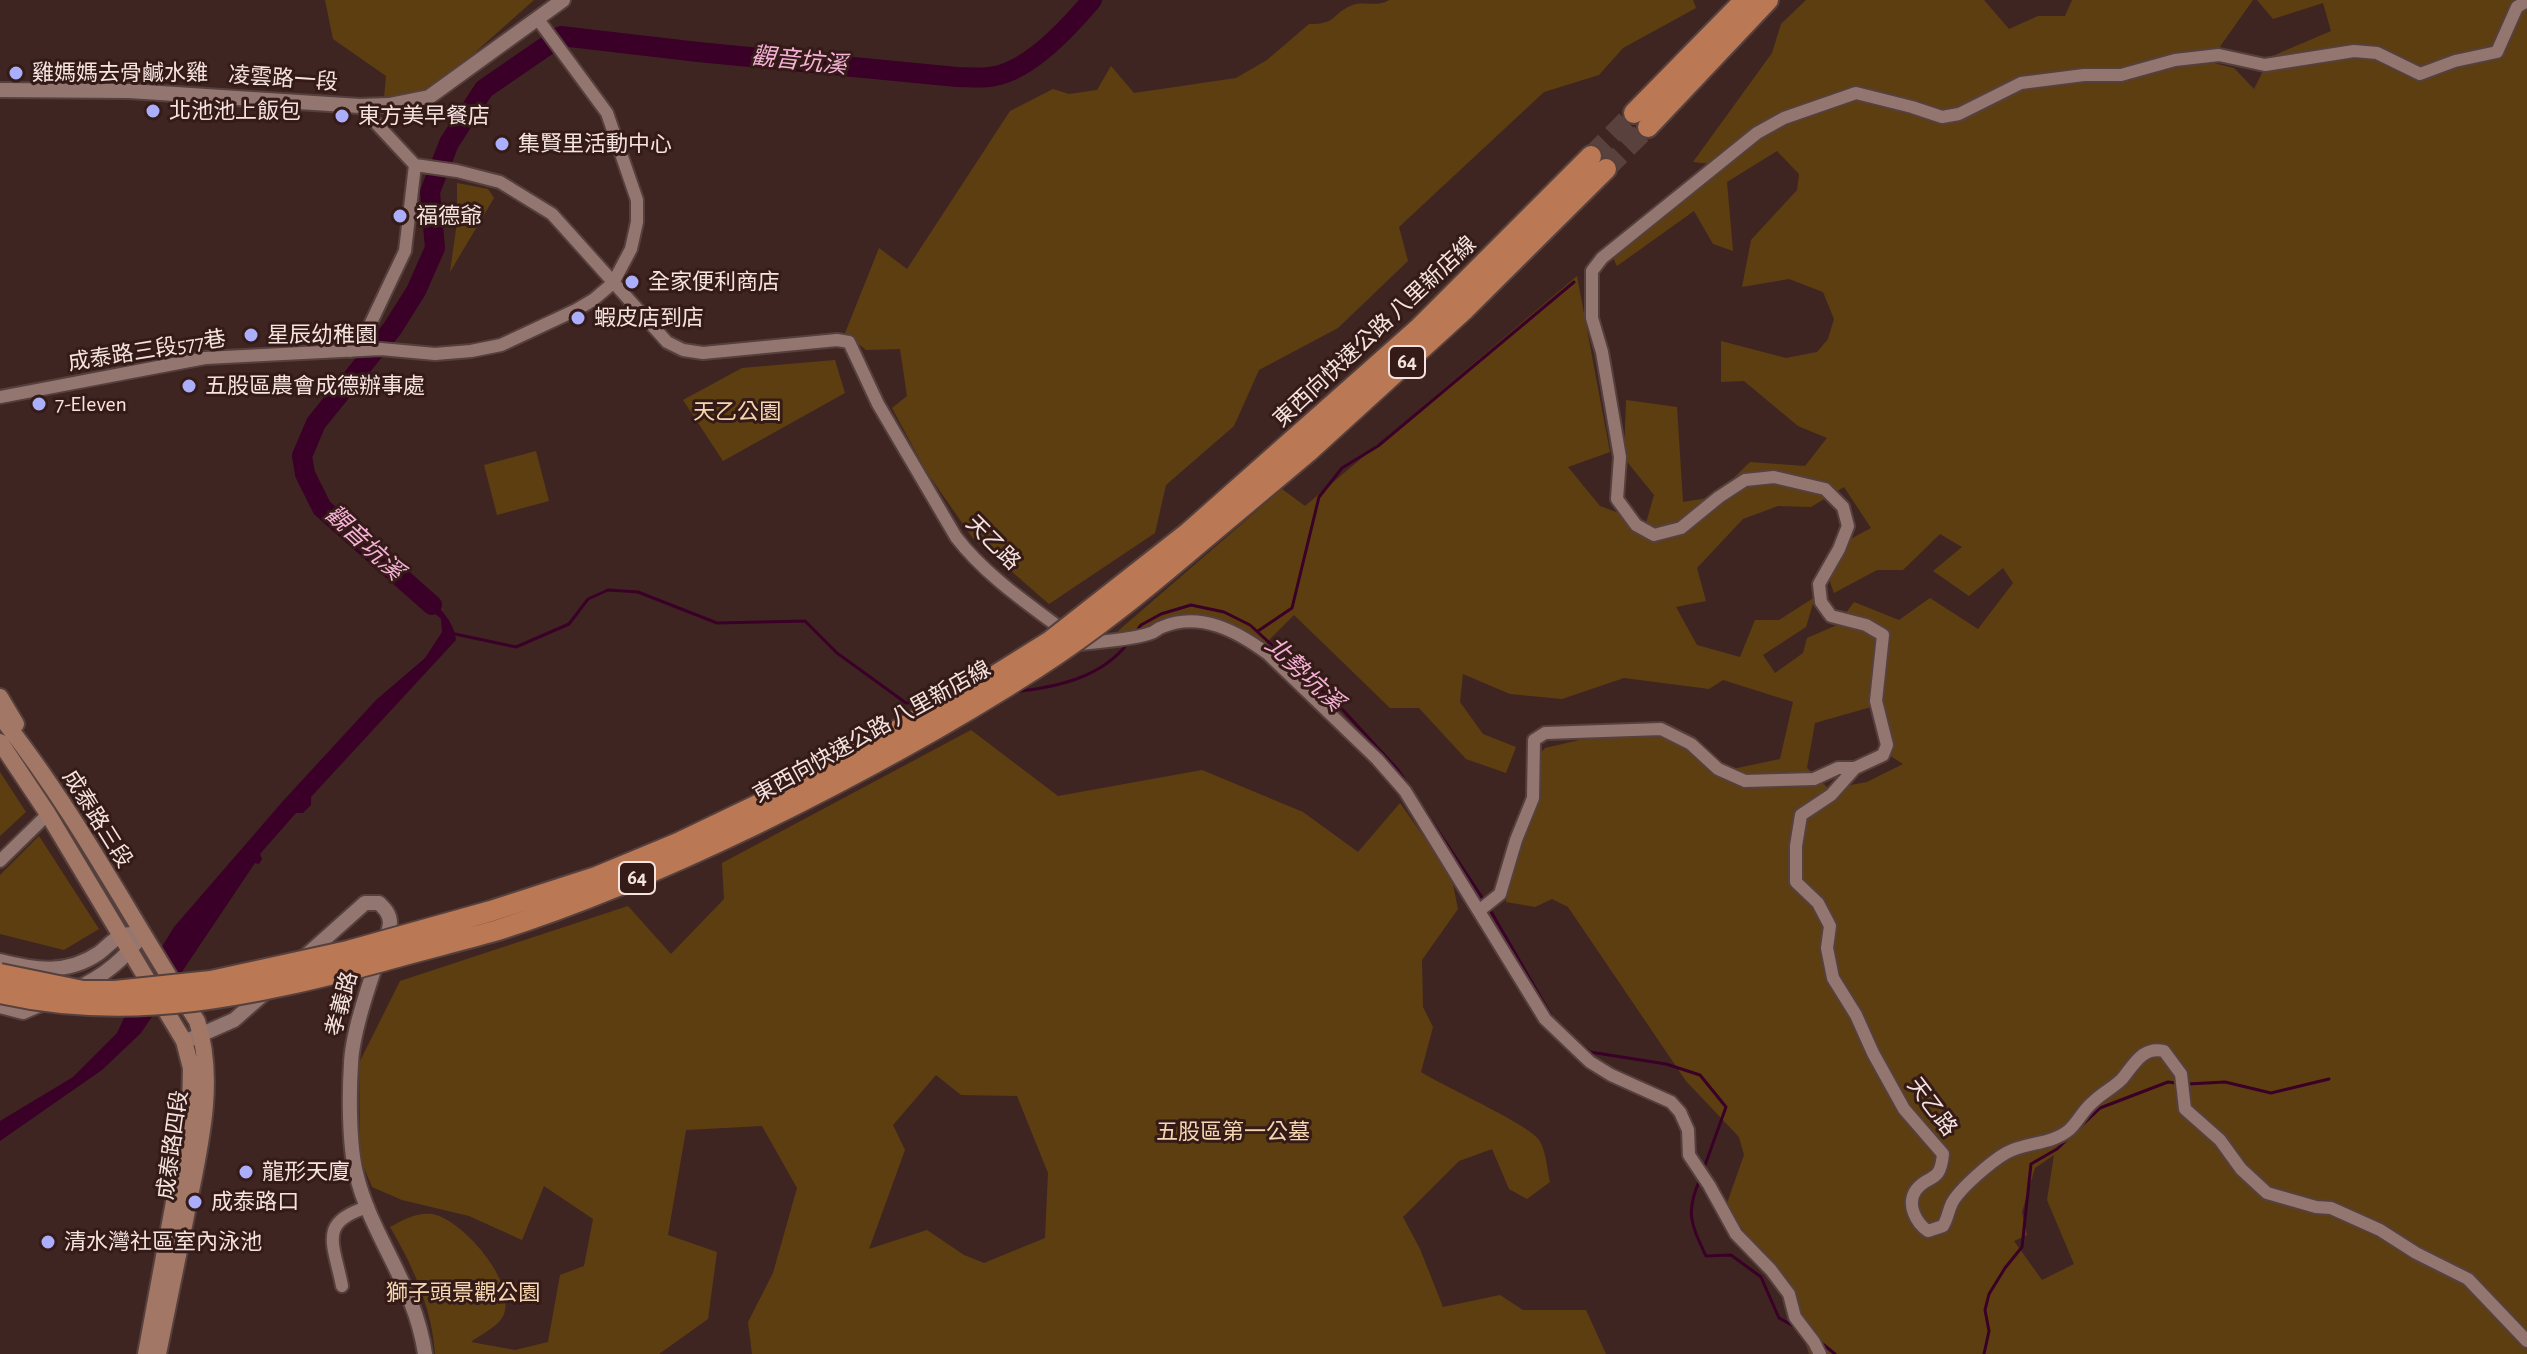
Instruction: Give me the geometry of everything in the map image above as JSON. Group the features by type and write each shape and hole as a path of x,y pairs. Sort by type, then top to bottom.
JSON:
{"highway":[{"path":"1641,120 1740,12 1768,0"},
{"name":"東西向快速公路 八里新店線","path":"0,974 83,991 115,991 220,980 348,951 491,911 596,877 678,843 774,797 977,687 1049,642 1309,451 1465,309 1599,163"},
{"name":"東西向快速公路 八里新店線","path":"0,993 79,1006 153,1005 224,999 288,986 498,930 609,889 697,852 795,804 985,700 1038,667 1120,608 1194,538"}],"main road":[{"path":"0,697 51,788"},
{"name":"成泰路三段","path":"0,716 25,748 147,940 197,1021 202,1036"},
{"name":"成泰路三段","path":"0,742 48,814 184,1041"},
{"name":"成泰路四段","path":"158,1354 203,1117 205,1053 202,1036"},
{"name":"成泰路四段","path":"146,1354 189,1126 191,1068 184,1041"}],"street":[{"name":"凌雲路一段","path":"0,90 129,91 360,106 389,105 429,97 541,23 563,0"},
{"path":"1480,910 1500,894 1516,840 1533,798 1534,740 1545,733 1661,729 1691,744 1718,769 1745,781 1814,779 1838,768 1855,768 1883,755 1887,745 1876,701 1883,635 1866,625 1831,616 1821,602 1819,584 1848,526 1843,507 1825,489 1774,477 1745,480 1681,528 1654,535 1636,525 1617,499 1620,457 1602,352 1592,318 1592,271 1602,258 1757,133 1810,107 1856,93 1942,117 1959,114 2021,83 2084,75 2121,75 2175,60 2219,55 2265,65 2354,51 2377,53 2420,74 2455,61 2497,52 2517,7 2527,1"},
{"path":"541,23 607,113 637,200 637,222 631,249 613,283"},
{"path":"350,351 367,331 405,251 415,165 360,106"},
{"name":"天乙路","path":"415,165 500,182 552,214 667,342 683,350 703,353 837,340 849,342 891,428 949,528 965,549 1081,644 1150,634 1162,626 1188,621 1222,627 1248,639 1278,664 1405,791 1535,1004 1562,1038 1601,1069 1671,1102 1680,1112 1688,1130 1689,1155 1736,1234 1789,1294 1795,1317 1820,1354"},
{"name":"成泰路三段577巷","path":"0,397 205,358 381,349 435,354 471,351 501,345 576,310 613,283"},
{"name":"天乙路","path":"1855,768 1831,795 1801,815 1796,846 1796,882 1818,903 1830,926 1827,948 1833,978 1856,1015 1873,1053 1904,1109 1943,1154 1939,1172 1916,1190 1913,1198 1912,1208 1921,1226 1928,1231 1943,1226 1952,1203 1972,1180 2007,1152 2063,1134 2072,1128 2092,1102 2123,1077 2138,1059 2150,1050 2158,1049 2164,1051 2181,1074 2185,1109 2220,1140 2255,1184 2267,1193 2316,1207 2331,1208 2380,1230 2416,1253 2468,1279 2527,1341"},
{"path":"0,861 48,814"},
{"name":"孝義路","path":"184,1041 234,1020 365,903 379,903 388,912 390,925 368,989 351,1061 354,1162 368,1207 407,1288 420,1325 425,1354"},
{"path":"0,961 51,970 75,965 99,952 119,935 147,940 133,959 91,982 23,1012 0,1006"},
{"path":"342,1286 332,1232 338,1220 368,1207"}],"green space":[{"path":"325,0 534,0 435,88 384,98 386,76 333,39"},
{"path":"1389,0 1693,0 1696,8 1623,48 1599,75 1544,92 1399,227 1408,261 1338,328 1259,370 1234,426 1166,485 1155,533 1049,604 972,537 926,471 892,408 907,396 900,349 866,350 845,333 879,248 907,269 1010,111 1053,89 1069,94 1097,90 1111,66 1134,93 1236,78 1267,60 1309,24 1329,21 1355,4"},
{"path":"1806,0 1984,0 2009,29 2038,16 2065,16 2072,0 2253,0 2209,62 2234,68 2254,89 2270,57 2331,31 2323,3 2273,19 2257,0 2527,0 2527,1354 1809,1354 1790,1295 1726,1206 1744,1155 1739,1137 1686,1081 1568,907 1552,899 1535,907 1506,902 1508,874 1528,826 1527,769 1545,748 1627,729 1674,737 1723,771 1780,759 1793,702 1723,680 1709,689 1624,678 1562,699 1510,694 1463,674 1460,702 1483,734 1516,747 1506,773 1466,759 1419,708 1390,708 1294,615 1264,645 1202,618 1125,642 1118,631 1282,489 1305,506 1577,276 1610,452 1568,467 1600,506 1646,523 1654,495 1624,458 1626,400 1677,407 1683,502 1714,497 1750,462 1805,466 1827,438 1798,426 1744,381 1721,382 1721,341 1786,358 1817,352 1828,339 1834,319 1823,292 1789,279 1742,287 1751,240 1797,190 1799,174 1777,151 1727,182 1733,251 1713,244 1694,211 1617,266 1611,254 1728,166 1693,162 1772,53 1781,24","holes":["1844,487 1871,528 1832,549 1824,565 1834,593 1877,570 1903,570 1940,534 1962,547 1933,571 1969,596 2003,568 2013,583 1978,629 1930,598 1899,620 1854,602 1837,625 1807,638 1803,653 1775,673 1763,655 1806,627 1815,597 1779,620 1755,620 1740,657 1697,645 1676,607 1706,601 1697,568 1743,519 1778,506 1811,507","1871,707 1884,752 1903,764 1867,782 1829,789 1807,768 1815,723","2054,1155 2047,1200 2074,1264 2042,1280 2014,1241 2027,1235 2022,1212 2035,1168"]},
{"path":"457,183 488,189 494,198 450,272 457,222"},
{"name":"天乙公園","path":"835,360 845,393 723,461 683,400 742,368"},
{"path":"536,451 549,501 497,515 484,465"},
{"path":"971,730 1058,796 1202,770 1303,812 1358,852 1400,803 1451,875 1458,909 1422,960 1423,1007 1433,1027 1421,1072 1532,1133 1543,1149 1550,1182 1527,1199 1509,1189 1492,1149 1459,1161 1403,1217 1420,1249 1443,1307 1500,1295 1523,1310 1586,1310 1606,1354 752,1354 748,1322 773,1273 797,1188 762,1126 686,1130 668,1235 717,1252 708,1319 659,1354 435,1354 430,1320 420,1288 390,1227 416,1215 432,1214 444,1218 471,1239 495,1270 506,1301 499,1322 471,1342 515,1350 548,1342 560,1275 584,1266 593,1219 544,1186 522,1240 469,1216 402,1200 372,1187 360,1158 359,1063 400,981 628,906 671,954 724,899 722,863","holes":["936,1075 961,1095 1017,1096 1048,1173 1045,1238 984,1263 964,1255 927,1230 869,1249 905,1150 893,1125"]},
{"path":"0,772 26,812 0,836"},
{"path":"39,836 99,929 64,950 0,934 0,875"}],"shaded area":[{"path":"413,583 446,616 456,640 311,797 311,805 303,813 296,813 260,854 262,859 259,864 255,863 141,1033 102,1070 0,1141 0,1121 73,1077 117,1033 141,981 174,927 376,700 425,658 442,632 441,619 410,591"}],"waterway":[{"name":"觀音坑溪","path":"432,605 322,508 305,474 302,456 316,423 392,329 416,291 435,248 430,192 449,143 484,89 561,36 957,77 990,77 1009,72 1035,56 1061,34 1092,0"},
{"path":"1258,631 1292,608 1319,497 1342,468 1378,446 1574,282"},
{"name":"北勢坑溪","path":"455,634 516,647 569,624 588,599 608,590 638,592 717,623 805,621 837,653 906,703 935,700"},
{"name":"北勢坑溪","path":"1135,633 1141,625 1161,614 1191,605 1224,612 1250,625 1343,710 1398,770 1485,902"},
{"name":"北勢坑溪","path":"1014,692 1062,684 1091,673 1105,665 1128,643"},
{"name":"北勢坑溪","path":"1489,908 1553,1019"},
{"name":"北勢坑溪","path":"1573,1038 1590,1052 1666,1064 1700,1075 1726,1107 1704,1168"},
{"path":"2188,1084 2225,1082 2271,1093 2329,1079"},
{"path":"1984,1354 1989,1331 1985,1310 1989,1294 2022,1247 2031,1164 2057,1149 2100,1108 2168,1082 2176,1083"},
{"name":"北勢坑溪","path":"1700,1179 1691,1210 1706,1256 1731,1255 1761,1277 1779,1318 1799,1329"},
{"name":"北勢坑溪","path":"1819,1341 1835,1354"}],"tunnel":[{"path":"1591,156 1634,113"},
{"path":"1606,169 1648,127"}],"place":[{"name":"雞媽媽去骨鹹水雞","path":"16,73"},
{"name":"北池池上飯包","path":"153,111"},
{"name":"東方美早餐店","path":"342,116"},
{"name":"集賢里活動中心","path":"502,144"},
{"name":"福德爺","path":"400,216"},
{"name":"全家便利商店","path":"632,282"},
{"name":"蝦皮店到店","path":"578,318"},
{"name":"星辰幼稚園","path":"251,335"},
{"name":"五股區農會成德辦事處","path":"189,386"},
{"name":"7-Eleven","path":"39,404"},
{"name":"龍形天廈","path":"246,1172"},
{"name":"成泰路口","path":"195,1202"},
{"name":"清水灣社區室內泳池","path":"48,1242"}],"park label":[{"name":"五股區第一公墓","path":"1233,1132"},
{"name":"獅子頭景觀公園","path":"463,1293"}]}
